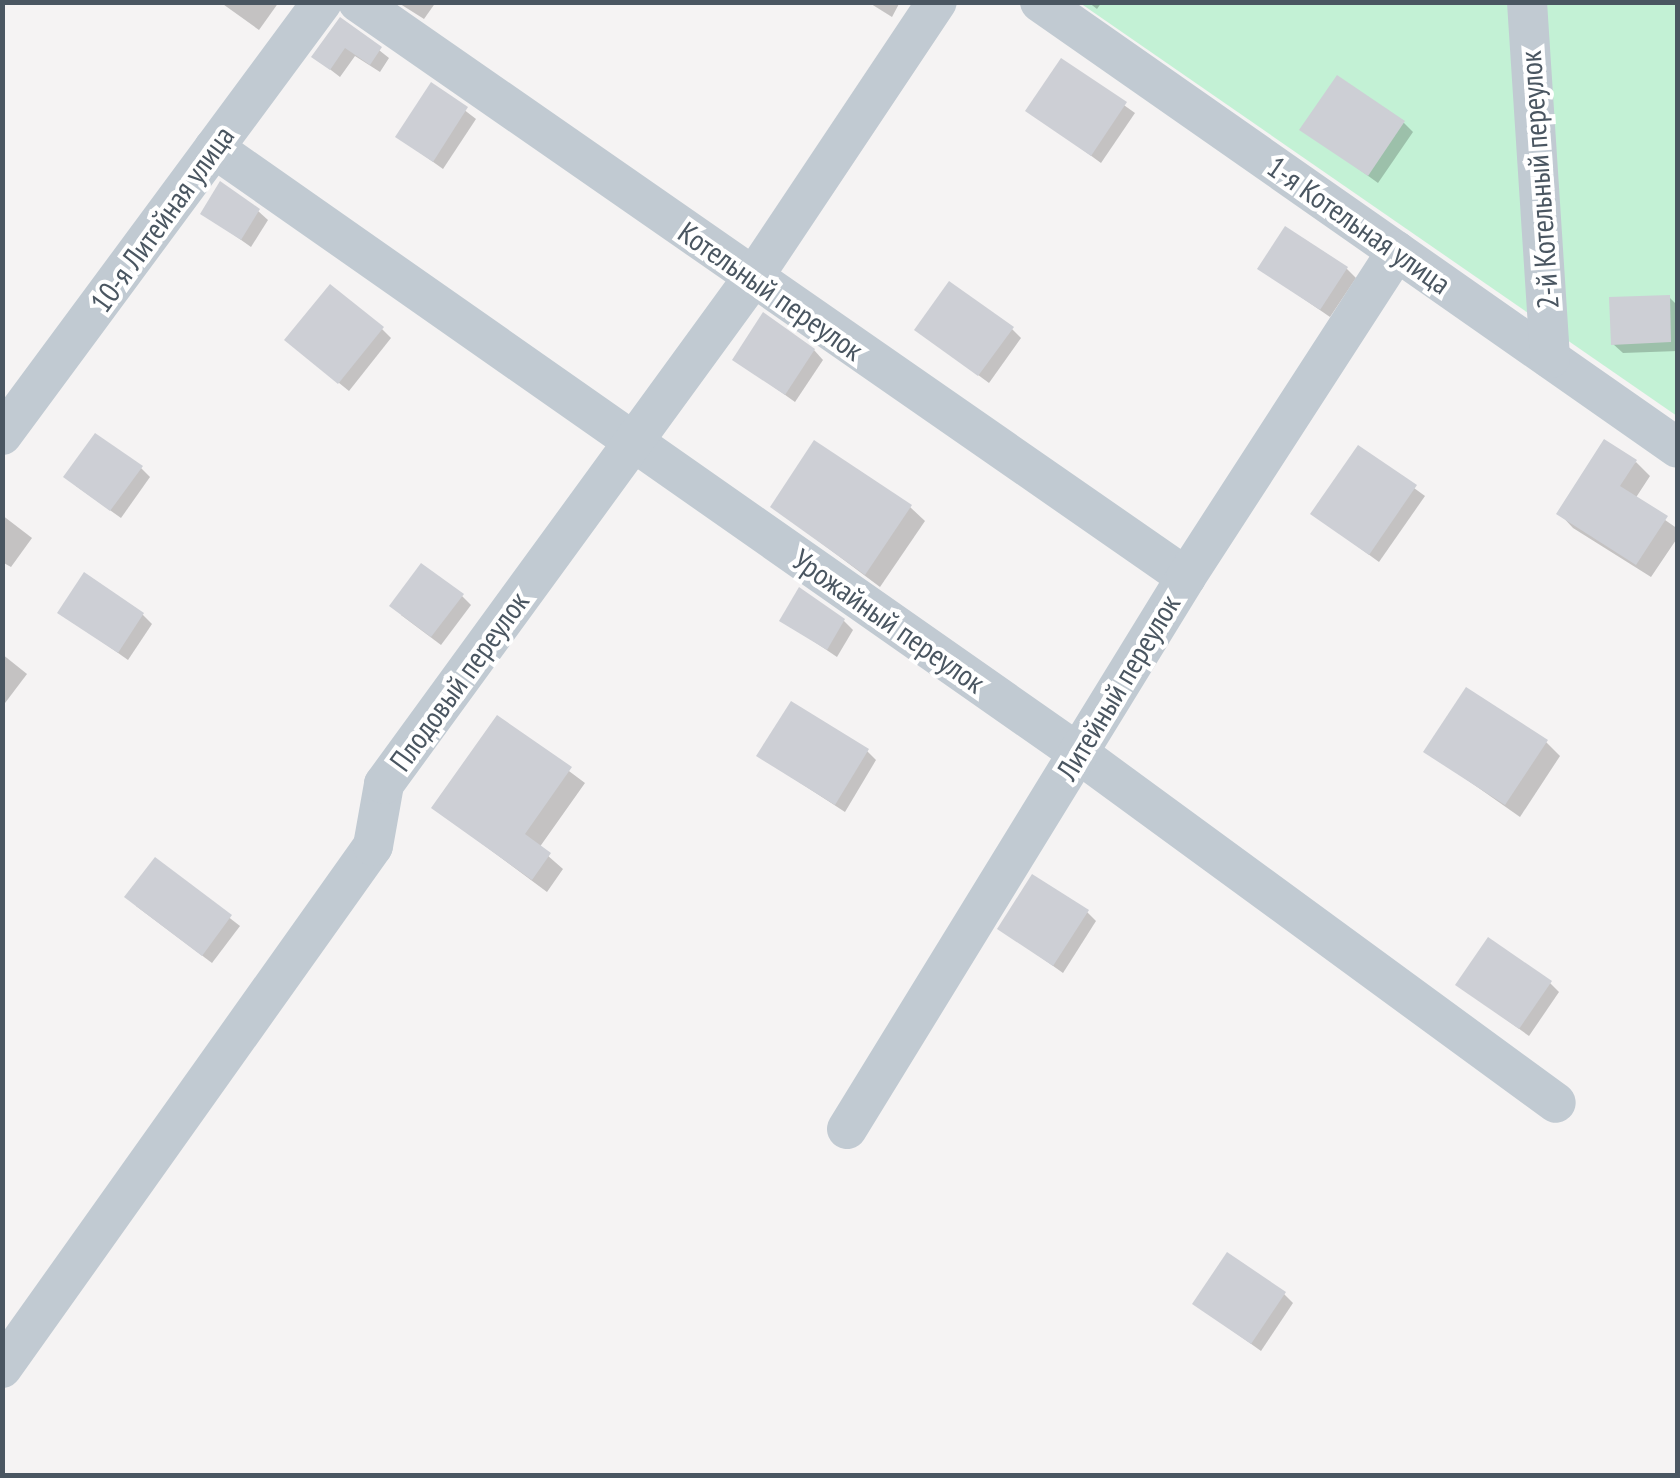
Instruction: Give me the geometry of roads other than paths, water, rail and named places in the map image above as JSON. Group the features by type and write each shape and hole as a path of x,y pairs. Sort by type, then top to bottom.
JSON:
{"street":[{"name":"10-я Литейная улица","path":"2,435 322,2"},
{"name":"Котельный переулок","path":"358,2 1186,577"},
{"name":"Плодовый переулок","path":"2,1368 373,846 384,784 752,278 937,2"},
{"name":"1-я Котельная улица","path":"1040,2 1678,448"},
{"name":"2-й Котельный переулок","path":"1527,2 1550,358"},
{"name":"Урожайный переулок","path":"214,148 1078,753 1556,1103"},
{"name":"Литейный переулок","path":"847,1130 1186,577 1398,251"}]}
